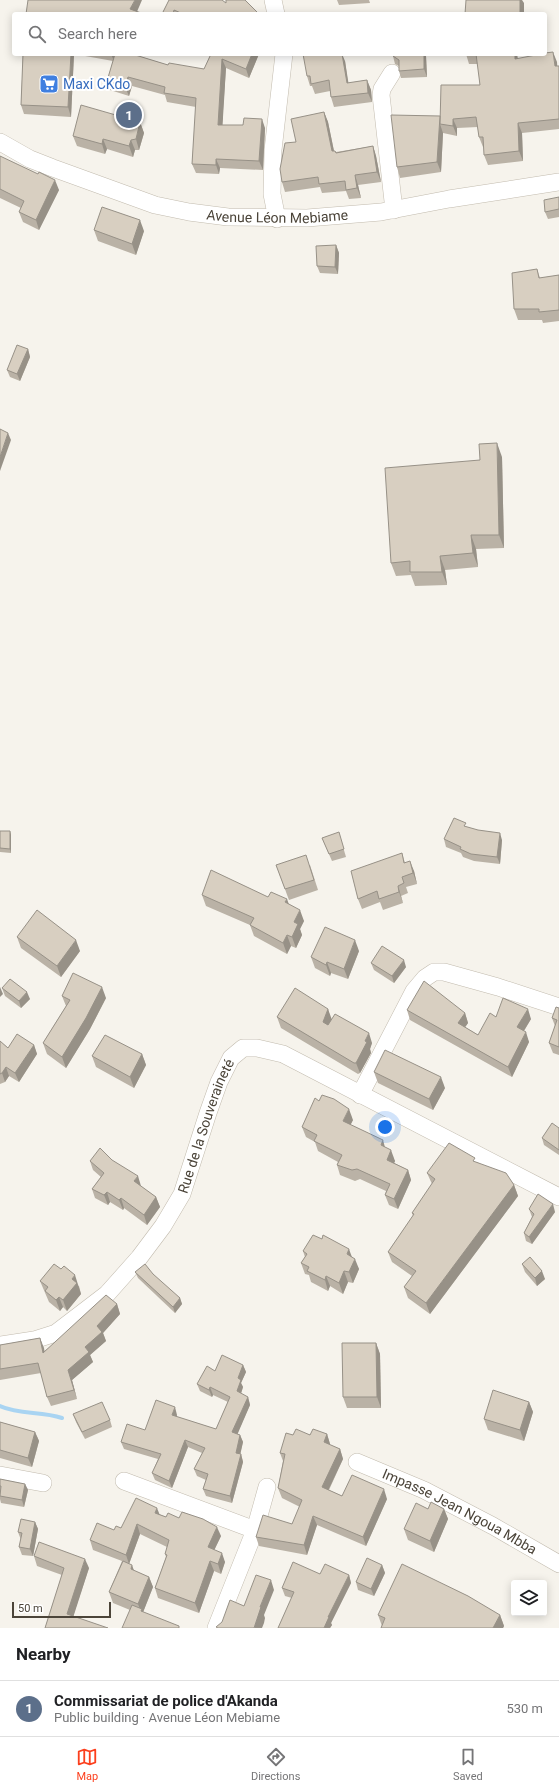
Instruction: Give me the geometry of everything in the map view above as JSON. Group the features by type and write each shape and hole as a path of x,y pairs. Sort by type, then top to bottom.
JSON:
{"street":[{"path":"273,0 276,12"},
{"path":"277,219 272,194 274,150 284,56"},
{"path":"392,73 382,89 381,95 394,210"},
{"name":"Avenue Léon Mebiame","path":"2,142 30,159 155,205 189,212 220,216 277,219 307,218 394,210 559,182"},
{"path":"360,1095 414,991 425,978 434,972 444,972 498,987 559,1008"},
{"name":"Rue de la Souveraineté","path":"0,1345 34,1340 56,1333 107,1294 139,1258 163,1226 182,1194 219,1082 231,1058 243,1048 257,1048 283,1054 559,1198"},
{"name":"Impasse Jean Ngoua Mbba","path":"357,1462 424,1490 493,1526 559,1564"},
{"path":"0,1475 43,1483"},
{"path":"124,1481 254,1530"},
{"path":"216,1628 254,1530 267,1487"}],"building":[{"path":"28,0 135,0 130,9 138,12 26,12"},
{"path":"169,0 222,0 226,3 226,0 245,0 257,12 178,12 174,10 174,12 163,12"},
{"path":"466,0 520,0 520,12 465,12"},
{"path":"553,52 555,66 559,66 559,119 518,123 519,151 484,155 483,137 479,137 476,117 453,119 453,126 440,124 441,85 480,85 476,56 515,56 515,59 531,56 547,56 547,53"},
{"name":"Maxi CKdo","path":"23,56 71,56 68,107 21,105"},
{"path":"114,56 139,56 168,65 169,63 204,69 210,56 251,56 246,69 222,59 218,125 243,125 244,118 262,119 259,161 216,159 216,165 192,164 196,98 164,93 165,87 128,77 125,87 107,81"},
{"path":"303,56 342,56 347,83 367,80 368,93 331,97 329,80 311,84 310,76 307,76"},
{"path":"393,56 424,56 424,69 399,71 399,60"},
{"path":"81,105 140,122 136,139 131,140 129,146 103,139 102,144 73,136"},
{"path":"324,112 332,151 335,151 336,153 373,146 377,172 355,175 357,188 346,190 345,181 319,184 318,177 282,182 280,169 285,143 296,142 291,119"},
{"path":"391,115 440,116 437,162 397,167"},
{"path":"0,156 38,174 39,172 55,180 36,220 19,212 24,201 0,189"},
{"path":"559,197 559,209 545,212 544,200"},
{"path":"102,207 140,220 132,244 94,230"},
{"path":"336,245 335,267 317,266 316,246"},
{"path":"537,269 539,278 559,275 559,310 539,312 539,309 514,309 512,273"},
{"path":"17,345 28,349 17,374 7,370"},
{"path":"0,429 8,433 0,457"},
{"path":"497,443 499,535 471,535 473,553 440,556 442,572 410,572 410,561 391,563 385,468 480,460 479,444"},
{"path":"454,818 466,823 464,826 478,830 500,833 497,857 471,854 460,849 461,847 444,839"},
{"path":"0,831 10,831 10,849 0,848"},
{"path":"339,832 344,849 329,854 322,838"},
{"path":"402,853 404,863 410,861 413,873 402,877 404,883 398,886 399,892 379,899 377,891 358,899 351,871"},
{"path":"306,855 314,880 285,889 276,865"},
{"path":"211,870 268,897 271,892 287,899 285,902 300,910 294,922 298,924 292,937 287,935 283,943 250,925 254,918 202,895"},
{"path":"37,910 76,940 57,966 17,937"},
{"path":"325,927 355,940 344,969 327,962 326,965 311,957"},
{"path":"382,946 404,960 392,976 371,963"},
{"path":"73,973 102,987 86,1018 62,1057 43,1043 70,1000 62,996"},
{"path":"10,979 27,992 19,1001 2,988"},
{"path":"424,981 465,1013 458,1023 478,1035 490,1013 496,1017 503,998 528,1009 517,1027 526,1032 508,1067 407,1010"},
{"path":"295,988 328,1009 323,1022 328,1025 335,1014 369,1033 365,1041 367,1042 356,1063 277,1017"},
{"path":"556,1007 559,1008 559,1047 549,1043 557,1020 552,1018"},
{"path":"17,1034 34,1045 15,1073 6,1067 0,1074 0,1041 8,1048"},
{"path":"105,1035 142,1054 130,1077 92,1056"},
{"path":"385,1050 441,1077 429,1099 374,1072"},
{"path":"322,1095 334,1099 349,1109 343,1121 383,1140 381,1145 391,1150 387,1160 408,1170 394,1199 385,1195 390,1184 357,1169 352,1170 337,1165 342,1155 314,1141 317,1135 302,1127 315,1098 319,1101"},
{"path":"552,1123 559,1128 559,1150 542,1138"},
{"path":"449,1143 475,1158 473,1161 506,1173 514,1185 426,1303 404,1287 416,1271 388,1252 414,1214 412,1213 435,1179 427,1173"},
{"path":"100,1148 112,1160 138,1176 134,1181 156,1197 144,1215 121,1198 119,1200 107,1192 104,1195 92,1189 104,1173 90,1161"},
{"path":"538,1194 553,1204 529,1237 524,1233 534,1214 529,1209"},
{"path":"313,1235 322,1239 323,1235 349,1249 347,1254 355,1259 349,1272 344,1271 339,1283 326,1276 325,1280 307,1271 309,1267 301,1263 307,1254 303,1251"},
{"path":"530,1257 542,1271 535,1278 522,1264"},
{"path":"54,1264 61,1269 64,1266 75,1275 72,1279 77,1283 63,1300 59,1297 56,1300 45,1291 48,1287 40,1281"},
{"path":"145,1264 153,1274 180,1298 173,1307 135,1272"},
{"path":"106,1295 117,1304 97,1326 102,1332 85,1347 89,1352 68,1370 74,1390 47,1397 38,1363 0,1369 0,1345 40,1338 43,1353"},
{"path":"342,1343 376,1343 377,1397 343,1397"},
{"path":"222,1355 243,1365 238,1378 241,1380 237,1391 248,1397 232,1432 240,1435 236,1453 241,1454 230,1496 203,1489 208,1474 194,1469 205,1448 185,1440 169,1481 152,1473 161,1454 121,1442 127,1424 145,1430 156,1400 175,1407 172,1415 216,1429 230,1397 210,1387 209,1390 197,1384 207,1366 215,1371"},
{"path":"493,1390 529,1402 520,1430 484,1419"},
{"path":"102,1402 110,1420 82,1432 73,1414"},
{"path":"0,1422 35,1432 28,1458 0,1450"},
{"path":"296,1429 310,1435 313,1429 327,1434 324,1442 340,1449 322,1487 342,1496 352,1475 384,1489 363,1537 313,1516 304,1545 256,1537 263,1515 292,1524 302,1500 278,1488 285,1454 280,1453 286,1433 293,1435"},
{"path":"0,1479 25,1484 22,1500 0,1496"},
{"path":"136,1498 157,1508 155,1513 166,1517 168,1513 179,1518 182,1512 203,1519 217,1527 208,1547 222,1553 218,1564 210,1561 195,1603 155,1588 167,1555 165,1554 169,1540 137,1524 126,1555 90,1540 97,1523 114,1530 116,1526 121,1528"},
{"path":"431,1502 444,1509 430,1541 404,1529 416,1503 428,1509"},
{"path":"21,1519 35,1522 30,1549 19,1547 22,1533 18,1532"},
{"path":"39,1542 85,1559 67,1614 108,1628 45,1628 64,1568 34,1556"},
{"path":"367,1558 382,1565 371,1589 356,1582"},
{"path":"123,1561 132,1565 131,1569 149,1577 138,1604 109,1592"},
{"path":"293,1562 320,1574 325,1564 349,1575 324,1628 278,1628 294,1592 282,1588"},
{"path":"402,1564 468,1596 500,1615 493,1628 381,1628 385,1618 378,1615"},
{"path":"256,1575 271,1580 260,1607 254,1628 216,1627 222,1622 230,1600 244,1606"},
{"path":"132,1605 142,1609 141,1611 179,1626 179,1628 122,1628"}],"waterway":[{"path":"0,1406 15,1411 46,1414 62,1418"}],"place":[{"name":"Maxi CKdo","path":"49,84"},
{"name":"Commissariat de police d'Akanda","path":"129,115"}]}
